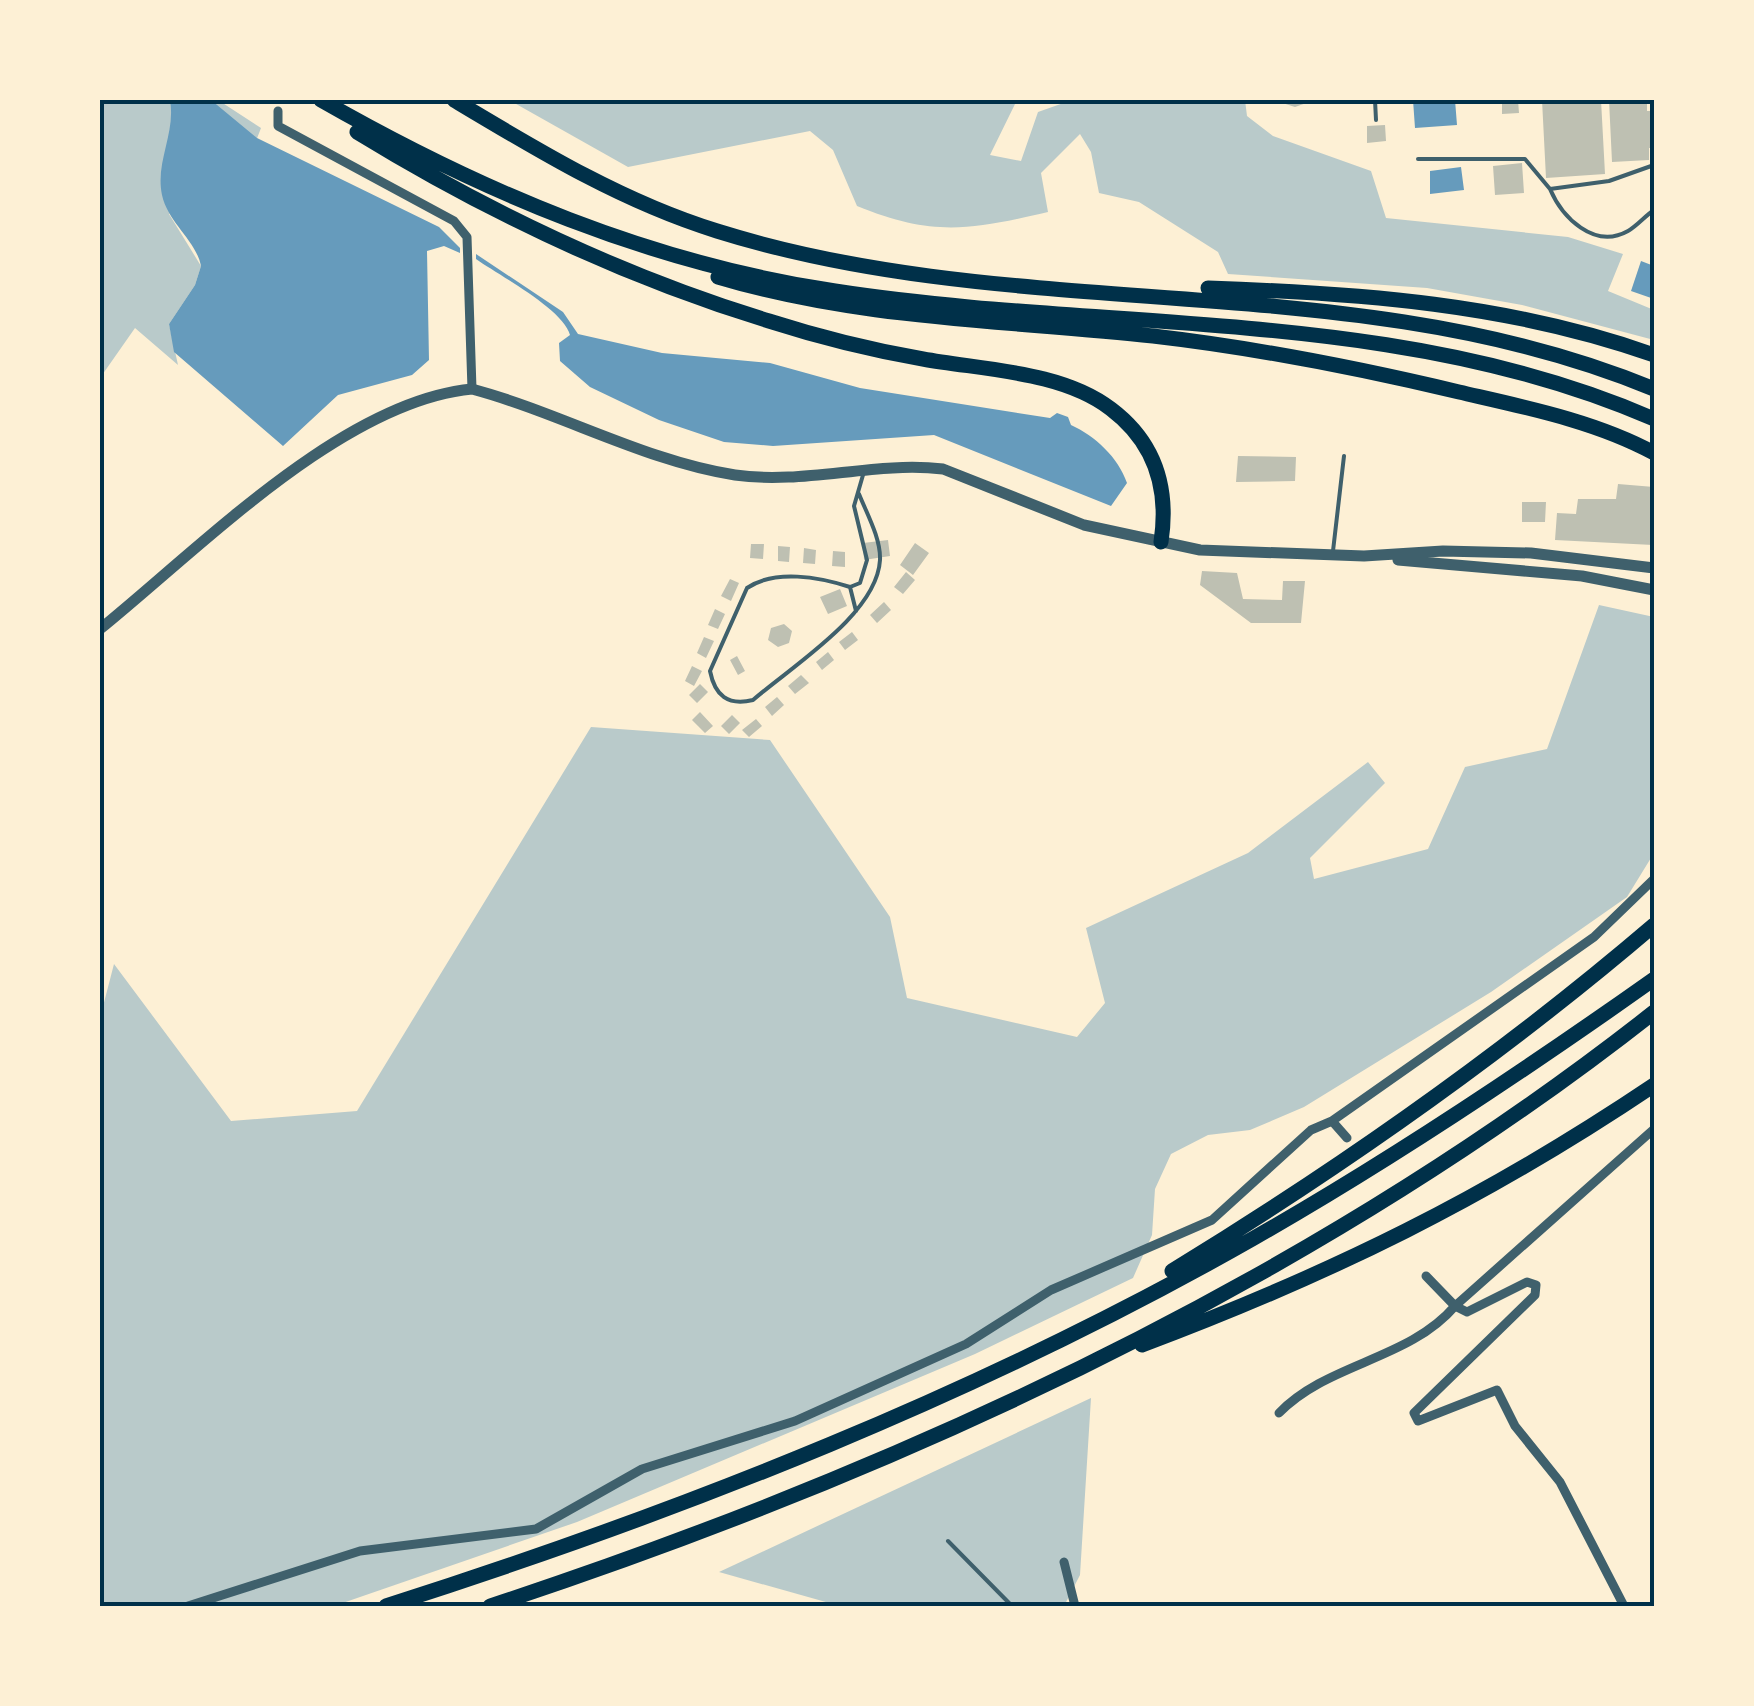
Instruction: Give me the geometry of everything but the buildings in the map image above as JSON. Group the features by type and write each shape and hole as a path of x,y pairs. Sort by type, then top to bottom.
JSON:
{"highway":[{"path":"304,100 521,222 683,292 846,344 1002,372 1090,396 1131,427 1158,468 1164,491 1161,542"},
{"path":"320,100 463,176 686,267 832,306 1153,336 1337,363 1528,409 1616,435 1653,452"},
{"path":"454,100 588,178 718,231 866,265 1276,304 1420,322 1562,356 1654,390"},
{"path":"612,237 760,278 833,291 991,310 1249,328 1406,348 1560,386 1654,420"},
{"path":"1024,283 1373,296 1465,307 1654,355"},
{"path":"1062,1338 1293,1197 1516,1040 1654,925"},
{"path":"386,1606 585,1542 781,1467 1062,1338 1253,1239 1427,1136 1654,979"},
{"path":"1076,1370 1366,1211 1500,1124 1654,1012"},
{"path":"490,1606 792,1497 1076,1370 1264,1300 1354,1260 1478,1196 1654,1085"}],"street":[{"path":"278,111 278,126 454,221 466,237 472,389"},
{"path":"100,630 323,446 450,391 472,389 693,466 767,476 943,469 1084,525 1161,542 1244,554 1531,553 1654,568"},
{"path":"1364,556 1565,574 1654,590"},
{"path":"188,1606 360,1551 536,1529 642,1470 795,1421 966,1344 1050,1290 1212,1220 1311,1130 1332,1121 1594,936 1654,879"},
{"path":"1332,1121 1347,1138"},
{"path":"1278,1413 1297,1394 1436,1329 1454,1306 1654,1129"},
{"path":"1426,1276 1454,1306 1468,1312 1528,1282 1536,1285 1535,1295 1414,1413 1418,1421 1497,1390 1515,1426 1560,1482 1624,1606"},
{"path":"1064,1562 1075,1606"}],"lane":[{"path":"1375,100 1376,120"},
{"path":"1418,160 1524,159 1550,188 1566,217 1594,234 1612,236 1629,230 1654,210"},
{"path":"1550,188 1608,181 1654,165"},
{"path":"1332,556 1344,456"},
{"path":"859,494 880,558 876,586 856,612 753,700 738,704 724,700 712,686 710,671 747,588 773,577 827,580 850,587 860,582 867,560 854,506 864,470"},
{"path":"850,587 856,612"},
{"path":"948,1542 1012,1606"}],"shaded area":[{"path":"100,100 218,100 261,128 256,141 169,214 201,266 195,285 169,324 178,365 135,328 100,378"},
{"path":"509,100 1012,100 1016,102 990,155 1021,161 1038,112 1072,100 1245,100 1247,116 1273,136 1371,171 1386,218 1568,237 1623,254 1608,291 1654,310 1654,340 1522,305 1427,288 1228,274 1218,252 1139,202 1099,193 1091,152 1080,134 1041,173 1048,212 973,226 930,226 857,206 833,150 810,131 628,167"},
{"path":"1599,605 1654,617 1654,853 1627,897 1491,992 1304,1107 1250,1130 1208,1135 1171,1154 1155,1189 1152,1235 1133,1278 975,1354 577,1522 334,1606 100,1606 100,1018 114,964 231,1121 357,1111 591,727 770,740 890,917 907,998 1077,1037 1105,1003 1086,928 1248,853 1368,762 1385,783 1310,858 1314,879 1428,849 1465,767 1547,749"},
{"path":"1091,1398 1080,1575 1064,1606 840,1606 719,1572"}],"water":[{"path":"170,100 211,100 257,138 439,227 460,248 460,253 444,246 427,251 429,360 412,375 338,395 283,446 174,352 169,324 195,285 201,266 162,195 161,171 170,124"},
{"path":"1413,100 1455,100 1457,125 1415,128"},
{"path":"1461,167 1464,190 1430,194 1430,171"},
{"path":"476,254 563,312 578,334 662,353 770,363 860,388 1050,418 1057,413 1068,417 1071,425 1105,448 1127,483 1111,506 934,435 773,446 724,442 659,420 590,387 560,361 559,343 570,335 565,325 544,304 476,259"},
{"path":"1641,261 1654,266 1654,299 1631,291"}]}
